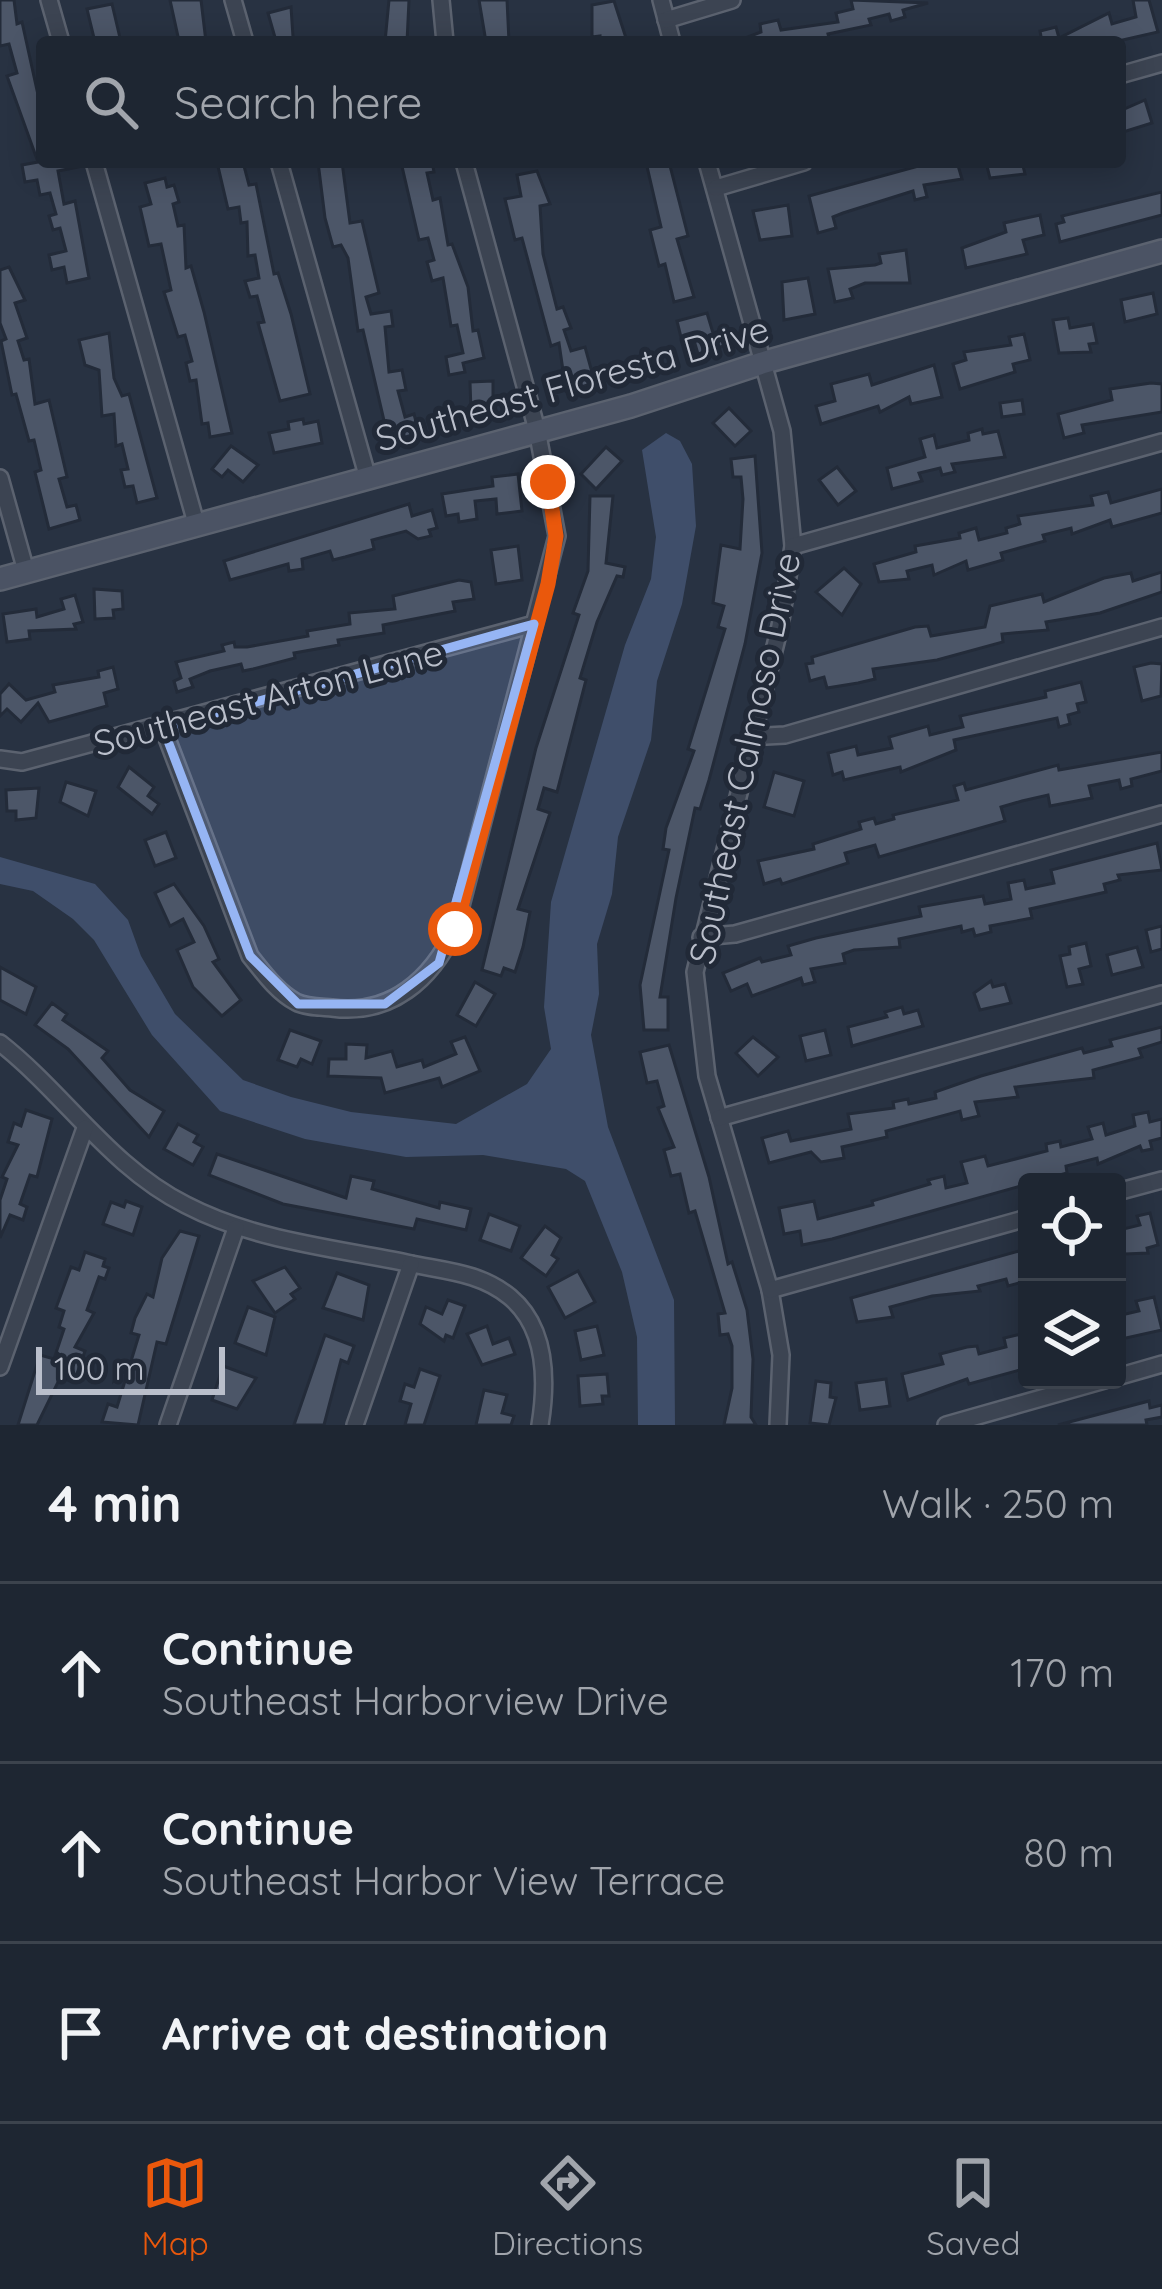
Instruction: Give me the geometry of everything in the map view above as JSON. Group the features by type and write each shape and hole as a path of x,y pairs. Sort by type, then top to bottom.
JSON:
{"street":[{"path":"49,0 59,36"},
{"path":"233,0 243,36"},
{"path":"441,0 444,36"},
{"path":"661,0 670,36"},
{"path":"666,20 731,0"},
{"path":"1126,73 1162,63"},
{"path":"96,168 196,523"},
{"path":"281,168 367,476"},
{"path":"164,728 250,956 298,1004 344,1010 385,1004 416,986 440,963 455,929 556,536 537,430 466,168"},
{"name":"Southeast Calmoso Drive","path":"709,168 782,431 793,546 780,626 695,972 697,1022 719,1118 770,1290 781,1355 778,1425"},
{"path":"716,188 784,168"},
{"name":"Southeast Floresta Drive","path":"0,579 631,406 762,363 1162,251"},
{"path":"793,546 1162,442"},
{"path":"0,478 26,571"},
{"name":"Southeast Arton Lane","path":"0,759 22,762 164,728 535,624"},
{"path":"750,737 784,735 1162,627"},
{"path":"701,937 735,934 1162,814"},
{"path":"719,1118 1162,994"},
{"path":"0,1043 140,1177 236,1228 476,1276 512,1299 532,1327 543,1358 540,1425"},
{"path":"0,1367 85,1128"},
{"path":"1126,1190 1162,1180"},
{"path":"770,1290 1018,1221"},
{"path":"168,1425 236,1228"},
{"path":"355,1425 411,1264"},
{"path":"1126,1374 1162,1364"},
{"path":"946,1425 1073,1389"}],"highlighted area":[{"path":"534,624 439,963 385,1004 298,1004 250,956 163,728"}],"water":[{"path":"666,433 680,441 692,464 696,526 682,604 657,681 651,740 618,837 612,894 597,944 599,994 591,1035 608,1127 674,1300 675,1425 638,1425 637,1337 622,1272 585,1181 566,1169 483,1155 406,1157 305,1139 220,1111 152,1035 94,940 33,891 0,884 0,857 95,884 128,920 141,956 175,1014 243,1080 351,1112 456,1124 527,1084 551,1049 544,1007 551,902 625,645 651,579 656,537 642,450"}],"building":[{"path":"0,0 14,0 36,86 36,156 7,76 17,73 9,44 0,46"},
{"path":"170,0 201,0 205,36 178,36"},
{"path":"389,0 409,0 407,36 386,36"},
{"path":"479,0 507,0 509,36 485,36"},
{"path":"851,0 928,3 903,10 905,17 891,21 889,14 869,19 871,25 828,36 751,36 761,32 760,24 778,20 781,30 838,22 836,13 853,9"},
{"path":"1133,0 1149,0 1158,32 1126,39 1063,36 1109,13 1112,24 1136,17"},
{"path":"614,1 625,36 592,36 592,5"},
{"path":"112,4 120,36 94,36 87,9"},
{"path":"291,7 293,36 275,36 268,13"},
{"path":"1056,27 1058,36 1041,36 1040,31"},
{"path":"1145,100 1152,123 1126,131 1126,108"},
{"path":"22,165 73,168 58,171 64,204 75,201 89,278 67,283 64,267 52,270 49,255 66,251 60,228 53,230 49,216 56,214 50,193 40,195 37,180 25,182"},
{"path":"218,168 245,168 249,185 256,184 274,274 278,273 291,314 310,394 280,401 258,323 264,322 257,296 250,297 245,281 259,278 255,255 248,256 247,222 241,223 239,207 228,209"},
{"path":"319,168 343,168 350,223 362,221 379,293 366,297 371,314 391,311 393,326 385,327 389,372 402,370 406,390 398,391 405,417 414,414 419,433 389,442 363,330 358,331 348,258 341,245 333,247"},
{"path":"402,168 433,168 434,172 427,173 433,200 440,198 448,245 452,244 468,287 473,331 478,330 484,358 463,363 465,372 449,375 446,357 463,353 457,325 451,326 443,278 432,281 427,262 434,260 428,238 419,240"},
{"path":"647,168 671,168 688,236 677,239 694,297 674,302 650,230 661,227"},
{"path":"911,168 959,168 962,179 924,185 927,197 915,200 913,191 843,213 833,217 836,228 818,233 809,196"},
{"path":"988,168 1024,168 1025,174 990,178"},
{"path":"537,171 550,204 540,206 543,254 557,309 563,307 571,328 564,330 571,351 585,347 595,383 566,391 559,343 551,346 522,238 515,240 505,199 521,196 517,175"},
{"path":"165,178 167,187 174,185 179,202 173,204 178,226 184,225 186,268 191,266 204,312 232,433 210,437 208,423 202,424 196,380 190,381 186,363 192,361 185,335 178,337 164,292 171,290 161,244 149,246 140,207 151,204 145,183"},
{"path":"1162,192 1162,215 1060,242 1056,224 1064,222 1062,216"},
{"path":"788,205 792,236 760,240 753,211"},
{"path":"1040,215 1044,235 1023,240 1027,254 966,268 962,248 1006,232 1004,223"},
{"path":"906,250 910,283 865,283 850,289 853,298 835,302 828,269 875,265 881,263 879,254"},
{"path":"9,267 25,300 15,303 27,338 18,341 24,360 29,359 35,404 49,400 67,477 59,479 67,507 76,505 80,520 49,529 35,472 41,470 34,440 29,441 16,394 12,395 1,341 6,339 0,323 0,270"},
{"path":"808,278 815,314 784,320 782,282"},
{"path":"1153,293 1157,314 1125,322 1121,300"},
{"path":"707,313 713,333 723,330 727,345 698,354 693,337 682,341 677,321"},
{"path":"1068,318 1070,328 1093,324 1097,343 1089,344 1091,352 1059,353 1053,320"},
{"path":"109,333 114,378 122,396 129,394 157,498 137,503 133,486 125,487 121,470 128,469 122,444 116,446 114,414 102,416 99,370 85,365 79,340"},
{"path":"1024,334 1030,360 1013,364 1015,372 960,389 953,364 966,360 964,352 1011,345 1009,337"},
{"path":"934,365 942,397 911,404 909,397 880,412 878,406 821,424 816,406 835,401 831,384 869,374 872,385"},
{"path":"493,381 493,410 471,411 470,382"},
{"path":"1162,384 1162,412 1082,425 1084,433 1064,438 1058,414 1112,400 1110,389"},
{"path":"1022,400 1024,414 1002,417 1000,403"},
{"path":"729,408 751,431 735,446 713,423"},
{"path":"303,419 304,424 318,421 322,443 274,453 269,433 289,429 288,422"},
{"path":"982,429 983,434 998,431 1005,457 952,464 955,472 942,475 940,468 919,473 922,481 892,489 887,468 925,457 920,439 934,435 937,448 969,440 968,433"},
{"path":"231,446 258,465 243,482 228,470 222,477 212,469"},
{"path":"606,447 622,461 596,489 581,474"},
{"path":"755,456 762,553 745,644 709,780 700,809 695,808 676,898 660,997 668,997 668,1030 644,1030 640,985 669,850 663,849 666,828 694,751 688,749 725,629 718,627 724,606 713,603 721,545 740,549 741,477 733,477 731,459"},
{"path":"837,467 856,491 838,505 819,480"},
{"path":"518,474 522,511 497,514 496,499 475,501 477,519 459,522 458,514 446,516 442,494 493,486 492,477"},
{"path":"1162,489 1162,513 1112,527 1110,520 1072,534 1071,528 1043,535 1045,541 1001,553 1003,560 968,570 966,561 934,575 932,565 907,571 909,579 879,582 874,564 916,552 915,546 960,538 959,533 976,528 979,540 1007,533 1006,528 1020,524 1018,516 1093,505 1091,496 1108,492 1111,503"},
{"path":"590,496 613,496 606,563 625,567 597,622 580,678 586,680 557,792 544,788 538,809 550,813 518,909 530,912 523,947 515,972 504,968 501,976 482,970 536,748 579,615 573,613 588,571"},
{"path":"409,504 412,516 432,510 437,528 429,530 431,536 418,539 406,531 372,540 374,549 345,557 333,560 330,551 302,559 303,569 289,571 288,564 230,580 224,561"},
{"path":"518,546 522,580 496,584 491,550"},
{"path":"844,568 861,584 842,615 816,592"},
{"path":"1162,572 1162,592 1100,613 1046,622 1048,630 1002,634 1003,642 937,660 873,669 875,679 858,683 827,688 824,677 810,681 806,664 813,663 812,657 915,627 928,626 931,636 985,627 990,606 1042,594 1044,602 1104,578 1131,573 1133,581"},
{"path":"459,580 471,582 474,599 453,602 455,611 383,625 384,633 338,640 339,645 294,653 295,658 253,669 243,671 241,664 210,671 190,679 193,687 177,692 174,681 181,678 176,662 224,651 222,645 234,642 235,647 247,647 350,624 349,613 395,609 393,596"},
{"path":"94,589 122,591 123,609 113,610 114,618 95,619"},
{"path":"75,595 83,622 74,624 76,629 29,631 30,639 7,642 3,614 36,609 37,617 64,609 61,599"},
{"path":"1162,664 1161,696 1142,701 1134,667"},
{"path":"113,667 118,689 104,693 107,706 49,722 38,703 21,722 7,709 0,716 0,694 9,684 26,700 55,692 53,685 99,677 98,671"},
{"path":"1081,682 1086,702 1077,704 1079,712 1068,715 1070,724 1059,727 1057,718 954,740 956,750 901,772 900,767 844,780 842,772 833,775 828,753 856,746 858,755 892,748 889,737 928,726 930,735 963,727 960,716 1046,697 1045,691"},
{"path":"1162,752 1162,771 1131,779 1132,786 1121,789 1119,780 1089,786 1092,798 1050,806 1048,795 1022,801 1001,807 1005,821 879,857 875,845 845,853 848,863 782,884 780,879 764,884 758,861 814,849 813,844 861,829 859,822 874,818 876,824 894,819 893,815 958,800 954,786 964,783 966,790 1058,765 1059,770"},
{"path":"129,767 154,787 148,796 159,804 152,814 118,787"},
{"path":"774,772 804,781 794,816 764,807"},
{"path":"66,782 96,791 88,816 60,802"},
{"path":"39,788 36,818 16,820 16,811 7,811 6,790"},
{"path":"166,832 176,858 155,866 145,840"},
{"path":"1157,843 1162,870 1118,875 1120,880 1104,884 1106,892 1030,909 1032,918 990,926 991,932 975,936 973,929 962,932 961,926 899,939 900,947 854,950 843,954 845,963 811,969 815,982 803,985 801,978 752,996 747,984 731,991 723,973 760,958 762,962 791,955 788,946 921,916 919,907 983,896 985,904 1011,899 1008,883 1024,880 1026,889 1054,883 1051,870"},
{"path":"174,884 204,926 219,959 213,962 241,1000 222,1016 193,987 177,950 194,942 183,919 170,926 155,893"},
{"path":"1162,926 1162,949 1151,952 1146,930"},
{"path":"1086,943 1091,966 1079,969 1083,984 1067,987 1060,956 1070,954 1069,947"},
{"path":"1137,947 1143,967 1112,975 1107,955"},
{"path":"0,967 36,987 26,1014 0,1000"},
{"path":"991,981 993,987 1005,984 1011,1003 980,1010 974,993"},
{"path":"475,982 495,994 476,1026 457,1015"},
{"path":"52,1003 67,1014 63,1020 108,1051 102,1058 130,1090 164,1111 149,1137 68,1049 35,1025"},
{"path":"902,1007 904,1014 918,1010 923,1026 852,1046 848,1027 887,1017 885,1012"},
{"path":"1162,1027 1162,1042 1139,1049 1142,1057 1093,1070 1094,1078 1015,1087 1018,1097 975,1102 979,1116 962,1120 960,1111 886,1131 887,1137 842,1147 844,1158 821,1162 811,1152 769,1163 762,1138 788,1131 791,1141 851,1129 848,1114 894,1108 893,1102 908,1099 909,1104 936,1098 935,1092 981,1076 1082,1048 1084,1053 1112,1046 1110,1040"},
{"path":"290,1030 321,1041 312,1064 301,1059 297,1067 278,1060"},
{"path":"825,1030 831,1055 806,1061 800,1036"},
{"path":"465,1037 480,1071 442,1087 439,1078 385,1093 381,1078 328,1076 329,1059 346,1059 346,1044 367,1045 366,1058 392,1051 397,1067 422,1060 424,1067 456,1054 451,1042"},
{"path":"753,1037 778,1057 758,1076 736,1053"},
{"path":"669,1045 709,1177 728,1264 732,1262 747,1310 753,1359 751,1417 756,1425 724,1425 732,1388 732,1346 728,1334 720,1335 718,1314 725,1313 695,1211 689,1213 680,1174 671,1176 664,1150 674,1147 658,1108 664,1106 657,1081 647,1083 640,1052"},
{"path":"26,1110 52,1119 37,1177 30,1175 20,1204 27,1207 23,1220 10,1215 0,1238 0,1200 7,1179 2,1177 18,1145 8,1142 14,1123 21,1126"},
{"path":"1148,1112 1150,1122 1162,1119 1162,1138 1150,1141 1152,1149 1142,1151 1140,1146 1098,1164 1097,1158 1066,1166 1067,1173 1018,1173 1018,1187 832,1239 802,1245 800,1231 784,1234 779,1208 814,1201 818,1219 873,1205 872,1201 944,1176 946,1188 967,1183 961,1162 985,1156 988,1166 1047,1151 1046,1144 1060,1141 1061,1147 1092,1139 1088,1127 1103,1123 1106,1135 1135,1126 1133,1115"},
{"path":"178,1124 198,1135 194,1142 203,1147 193,1165 164,1149"},
{"path":"217,1154 346,1198 351,1176 374,1181 372,1189 439,1208 440,1202 471,1209 466,1230 417,1219 414,1229 283,1204 209,1175"},
{"path":"126,1201 142,1207 133,1235 103,1224 111,1202 124,1207"},
{"path":"1150,1213 1158,1245 1147,1248 1148,1253 1126,1254 1126,1228 1140,1225 1137,1216"},
{"path":"489,1214 520,1226 511,1251 480,1240"},
{"path":"545,1226 561,1238 552,1255 558,1259 546,1276 521,1258"},
{"path":"180,1231 199,1236 166,1344 157,1342 138,1425 102,1422 108,1404 117,1407 139,1335 131,1333 135,1318 147,1294 153,1297 162,1258"},
{"path":"1018,1251 1018,1283 1008,1286 1006,1279 978,1286 980,1291 932,1296 890,1307 893,1317 857,1322 851,1298"},
{"path":"85,1252 105,1259 103,1266 109,1268 105,1279 99,1277 87,1310 94,1313 75,1347 85,1351 74,1382 60,1378 37,1425 18,1425 40,1355 54,1359 64,1329 59,1327 64,1311 56,1308 71,1267 79,1270"},
{"path":"285,1267 300,1288 291,1294 295,1299 275,1313 253,1281"},
{"path":"578,1271 595,1302 565,1318 548,1287"},
{"path":"337,1273 369,1285 363,1320 323,1308"},
{"path":"1154,1297 1162,1330 1126,1338 1126,1314 1139,1311 1136,1301"},
{"path":"448,1300 465,1306 453,1338 446,1335 444,1341 420,1324 426,1307 442,1314"},
{"path":"248,1307 275,1317 266,1355 235,1343"},
{"path":"487,1326 493,1344 509,1338 515,1354 482,1365 467,1334"},
{"path":"597,1326 604,1355 581,1360 575,1331"},
{"path":"325,1335 354,1346 348,1363 341,1360 324,1425 294,1425"},
{"path":"1018,1335 1018,1370 969,1384 967,1379 908,1400 902,1374 943,1364 940,1354 977,1346 979,1354 1006,1347 1004,1338"},
{"path":"223,1366 256,1378 237,1409 212,1400"},
{"path":"420,1369 440,1376 424,1425 405,1425 411,1404 400,1401 405,1384 414,1387"},
{"path":"607,1374 609,1396 602,1396 603,1404 580,1406 578,1376"},
{"path":"886,1379 890,1406 860,1410 856,1383"},
{"path":"816,1381 831,1383 830,1397 836,1398 829,1425 810,1423"},
{"path":"484,1390 507,1395 502,1413 514,1416 511,1425 476,1425"},
{"path":"1149,1401 1150,1408 1162,1405 1162,1417 1146,1420 1147,1425 1058,1425"}],"route":[{"path":"455,929 548,584 556,536 548,482"}]}
